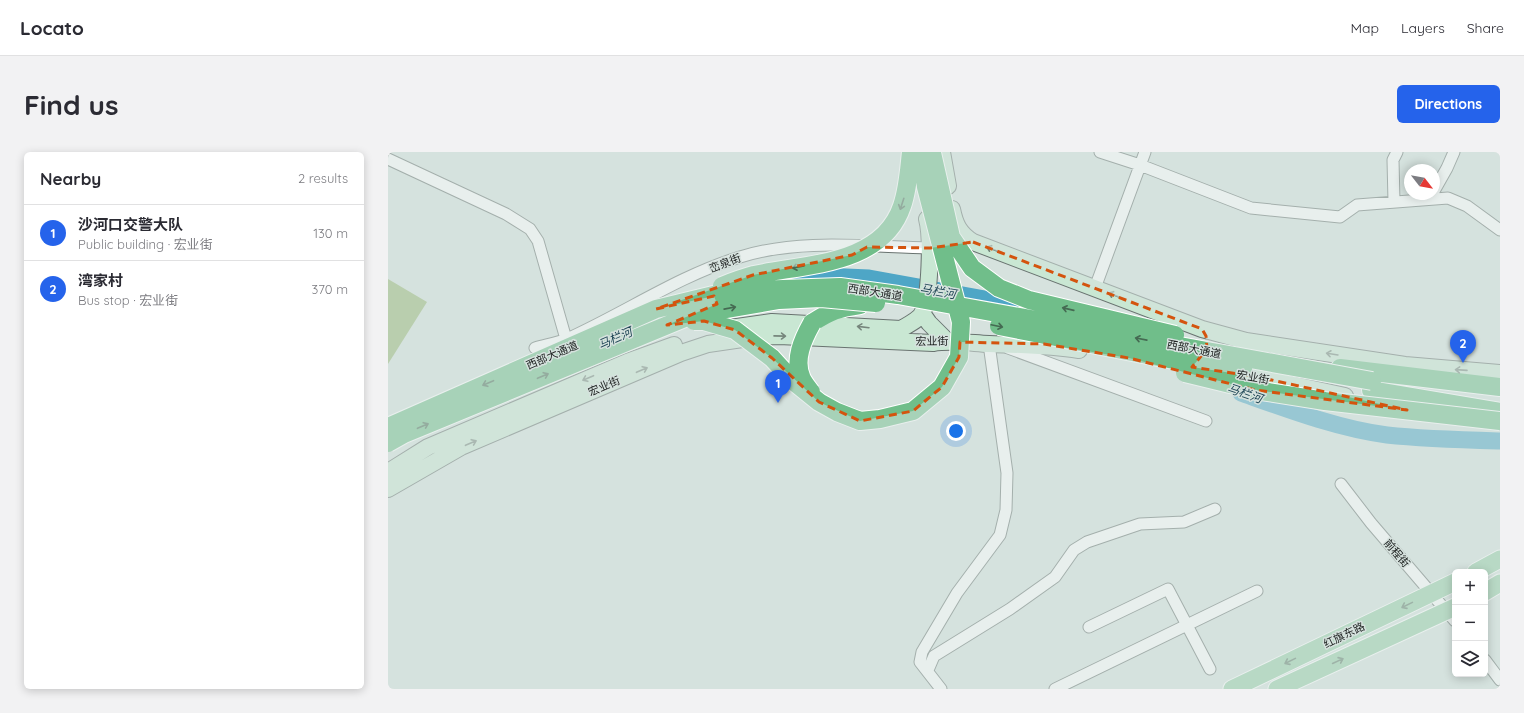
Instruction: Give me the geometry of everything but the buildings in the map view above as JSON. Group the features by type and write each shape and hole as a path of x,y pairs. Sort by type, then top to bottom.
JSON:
{"highway":[{"path":"656,308 753,275 852,255 877,241 895,222 902,206 908,183 910,152"},
{"path":"667,325 704,321 735,330 772,358 793,381 819,402 836,412 860,421 880,419 913,411 942,388 959,357 961,322 926,187 922,152"},
{"path":"931,152 951,237 972,268 999,288 1029,300 1162,331 1254,361"},
{"name":"西部大通道","path":"388,427 656,308 726,292 840,287 898,295 1254,361 1500,404"},
{"name":"西部大通道","path":"388,443 404,434 692,315 779,300 821,298 885,304 1199,365 1270,372 1500,412"},
{"path":"819,402 802,378 799,366 799,354 805,336 812,323 828,312 839,308 869,304 885,304"},
{"path":"1080,342 1149,364 1255,390 1325,401 1500,421"},
{"path":"1297,368 1344,368 1500,387"}],"main road":[{"path":"910,152 928,224 930,255 926,296 922,313 948,341"},
{"path":"942,152 955,224 963,236 973,242 1202,329 1246,341 1404,365 1500,373"},
{"path":"930,255 973,242"},
{"name":"宏业街","path":"388,472 428,447 627,362 718,330 772,322 902,329 912,323 922,313"},
{"path":"1184,366 1197,361 1207,349 1206,336 1202,329"},
{"name":"宏业街","path":"388,489 461,447 681,353 708,344 733,339 779,336 933,343 948,341 1002,344 1044,344 1258,377 1454,422 1500,427"},
{"path":"1482,569 1500,559"},
{"name":"红旗东路","path":"1232,689 1452,583"},
{"path":"1488,590 1500,583"},
{"name":"红旗东路","path":"1277,689 1452,613"}],"street":[{"path":"1100,152 1140,165 1251,208 1340,217 1357,205 1405,200"},
{"path":"1095,288 1145,152"},
{"path":"1394,202 1393,160 1396,152"},
{"path":"1440,180 1454,152"},
{"path":"388,159 506,214 530,229 538,241 566,339"},
{"path":"1440,197 1448,198 1467,206 1500,230"},
{"name":"峦泉街","path":"535,348 566,339 667,286 739,257 776,247 825,246 930,255"},
{"path":"1002,344 1009,349 1206,421"},
{"path":"941,689 928,670 920,662 922,652 957,593 1000,535 1006,510 1002,344"},
{"name":"前程街","path":"1340,484 1371,523 1432,593 1452,613"},
{"path":"928,670 934,656 1010,609 1055,577 1074,550 1086,542 1140,524 1184,522 1215,509"},
{"path":"1089,627 1168,589 1210,669"},
{"path":"1055,689 1186,624 1257,591"},
{"path":"1488,664 1500,680"}],"highlighted area":[{"path":"973,242 1202,329 1206,336 1207,349 1192,367 1258,377 1407,410 1255,390 1129,358 1044,344 960,342 959,357 942,387 913,411 860,421 819,402 772,358 735,330 704,321 667,325 717,304 714,296 656,309 753,275 852,255 867,247 930,248"}],"green space":[{"path":"388,279 427,302 388,364"}],"waterway":[{"name":"马栏河","path":"783,278 799,275 869,278 996,301 1033,314"},
{"name":"马栏河","path":"635,330 686,307"},
{"name":"马栏河","path":"1241,393 1313,418 1369,432 1387,435 1458,440 1500,441"}],"place":[{"name":"湾家村","path":"1463,363"},
{"name":"沙河口交警大队","path":"778,403"}]}
